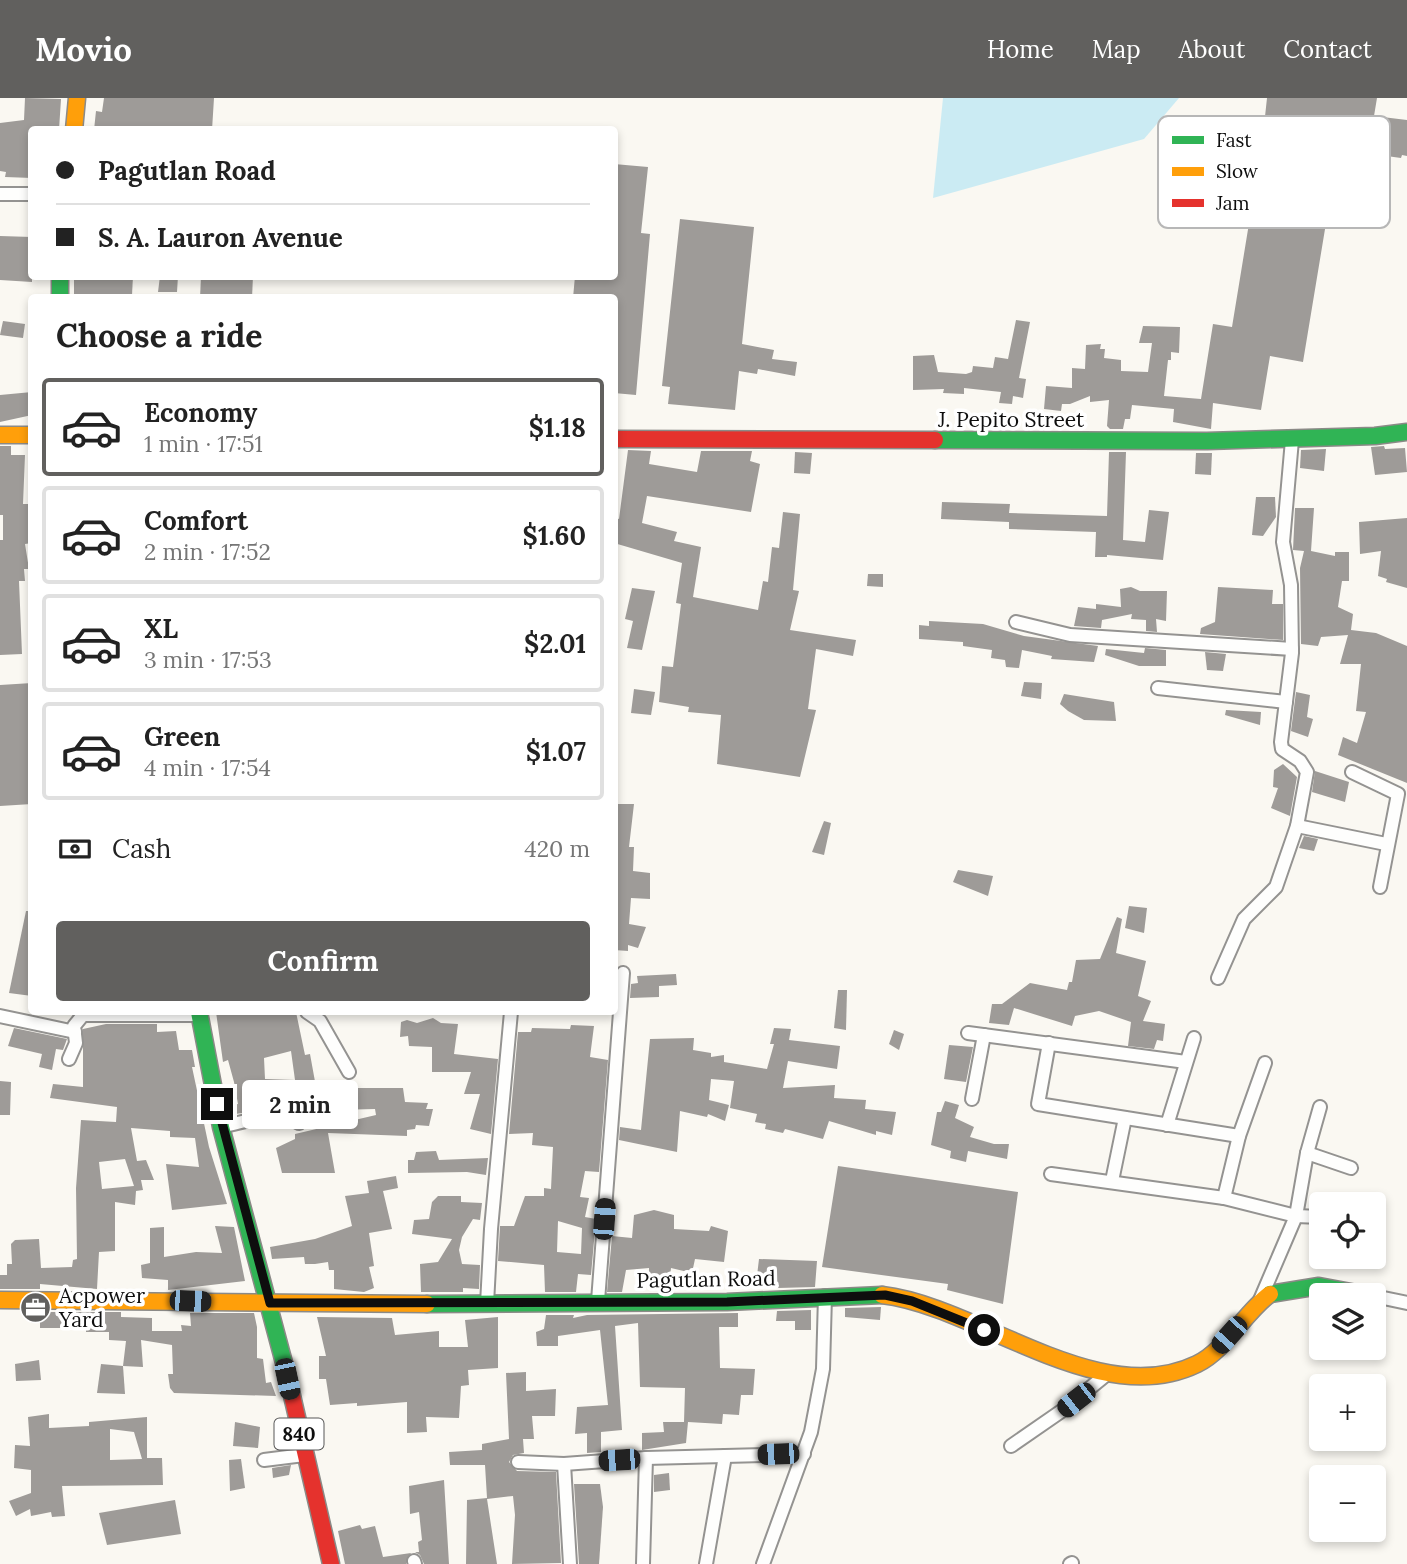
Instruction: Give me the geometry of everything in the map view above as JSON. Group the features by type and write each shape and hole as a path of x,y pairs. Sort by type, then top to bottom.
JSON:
{"main road":[{"path":"74,126 77,98"},
{"name":"J. Pepito Street","path":"618,439 1292,440 1407,432"},
{"path":"0,435 28,435"},
{"name":"840","path":"199,1015 221,1127 270,1303 331,1564"},
{"name":"Pagutlan Road","path":"0,1300 136,1299 487,1304 727,1302 885,1295 912,1301 1087,1370 1107,1374 1156,1376 1198,1364 1214,1351 1258,1303 1273,1292 1309,1287"}],"street":[{"path":"0,194 28,194"},
{"path":"1218,978 1244,919 1276,887 1297,826 1307,772 1300,761 1282,749 1292,649 1291,585 1283,542 1292,440"},
{"path":"1016,622 1070,635 1292,649"},
{"path":"1158,688 1286,702"},
{"path":"1352,772 1398,794 1386,844 1380,887"},
{"path":"1297,826 1386,844"},
{"path":"598,1301 623,973"},
{"path":"69,1059 76,1043 76,1020 83,1015"},
{"path":"311,1015 320,1021 349,1072"},
{"path":"487,1304 492,1215 511,1015"},
{"path":"0,1016 75,1032"},
{"path":"968,1033 1186,1062"},
{"path":"972,1099 984,1035"},
{"path":"1167,1125 1194,1038"},
{"path":"1049,1043 1038,1104 1240,1136"},
{"path":"1223,1198 1240,1136 1265,1063"},
{"path":"1258,1303 1296,1216 1307,1153 1320,1107"},
{"path":"221,1127 259,1118 284,1118 299,1124"},
{"path":"1112,1181 1125,1118"},
{"path":"1307,1153 1351,1168"},
{"path":"1051,1174 1223,1198 1296,1216 1309,1217"},
{"path":"763,1564 804,1454 823,1369 825,1296"},
{"path":"1386,1299 1407,1303"},
{"path":"1011,1446 1107,1374"},
{"path":"517,1462 564,1464 646,1458 804,1454"},
{"path":"264,1460 304,1455"},
{"path":"706,1564 725,1456"},
{"path":"643,1564 646,1458"},
{"path":"564,1464 570,1564"}],"water":[{"path":"943,98 1179,98 1164,116 1158,116 1158,123 1144,139 933,198"}],"building":[{"path":"25,98 61,99 59,126 28,126 28,178 5,177 6,172 0,171 0,123 24,120"},
{"path":"104,98 214,98 212,126 94,126 96,111 102,112"},
{"path":"1267,98 1377,98 1374,116 1265,116"},
{"path":"1390,118 1407,120 1407,156 1402,155 1401,158 1390,156"},
{"path":"618,164 648,167 641,233 650,234 636,395 618,393 618,294 573,294 575,280 618,280"},
{"path":"680,219 754,227 742,344 774,350 772,359 797,362 795,376 758,369 757,374 739,371 735,410 668,404 670,387 662,386"},
{"path":"1248,228 1325,228 1303,362 1270,356 1261,410 1213,403 1211,429 1173,422 1174,409 1132,405 1130,419 1125,419 1123,429 1110,429 1107,426 1109,400 1090,402 1090,396 1070,404 1062,404 1061,411 1044,409 1046,386 1072,388 1072,368 1085,369 1086,345 1101,344 1100,349 1105,349 1104,358 1121,360 1121,371 1148,372 1152,343 1139,343 1143,326 1180,327 1179,353 1171,352 1171,360 1168,360 1164,396 1201,399 1213,324 1232,327"},
{"path":"0,236 28,237 28,280 32,282 0,280"},
{"path":"74,280 133,280 132,294 74,294"},
{"path":"160,280 178,280 177,292 158,292"},
{"path":"201,280 253,280 252,294 200,294"},
{"path":"1016,320 1030,322 1019,378 1026,379 1023,398 1013,396 1012,404 999,403 1001,392 964,388 964,394 943,393 944,389 913,390 913,356 934,355 938,372 966,374 972,372 973,366 993,368 995,357 1008,359"},
{"path":"3,321 25,324 23,338 0,335"},
{"path":"28,392 28,416 0,422 0,395"},
{"path":"0,446 11,446 11,455 25,455 23,504 28,504 28,544 25,544 28,569 24,569 25,581 19,581 22,654 0,655 0,540 3,540 3,515 0,515"},
{"path":"1384,446 1385,449 1405,448 1407,472 1375,475 1371,447"},
{"path":"1326,449 1324,471 1300,468 1301,450"},
{"path":"628,450 651,451 649,464 697,472 701,451 752,451 750,461 760,464 751,512 647,496 642,523 677,532 674,541 701,547 693,597 758,610 763,581 768,582 772,547 779,548 783,512 800,514 793,590 799,591 790,630 856,640 853,656 816,649 808,709 816,710 800,777 717,764 721,715 688,712 689,707 659,702 662,666 673,667 681,604 676,603 682,563 618,544"},
{"path":"795,452 812,453 810,474 794,473"},
{"path":"1109,452 1126,452 1123,540 1145,542 1149,510 1169,512 1163,560 1107,555 1095,557 1096,532 1009,529 1009,522 941,519 942,502 1010,504 1009,513 1107,516"},
{"path":"1196,453 1212,453 1211,475 1195,474"},
{"path":"1256,497 1275,497 1276,517 1263,536 1252,535"},
{"path":"1295,508 1314,508 1311,551 1335,556 1335,552 1349,552 1349,581 1342,581 1338,607 1353,614 1351,630 1376,633 1407,646 1407,783 1338,755 1343,737 1357,743 1366,712 1356,711 1361,664 1340,664 1348,635 1321,637 1318,646 1301,644 1300,568 1304,551 1293,550"},
{"path":"1407,518 1407,588 1386,582 1387,579 1378,576 1381,551 1360,554 1359,522"},
{"path":"868,574 883,574 883,587 867,586"},
{"path":"1131,587 1140,591 1167,591 1166,621 1156,619 1157,632 1146,631 1146,620 1131,619 1132,614 1102,620 1101,628 1074,626 1078,607 1096,609 1096,604 1121,607 1120,589"},
{"path":"1218,587 1273,590 1272,604 1283,604 1283,640 1200,634 1201,628 1215,622"},
{"path":"632,588 655,591 642,650 627,648 633,621 625,619"},
{"path":"929,621 983,624 1024,636 1098,646 1094,662 1051,659 1052,656 1022,650 1019,668 1006,667 1005,660 991,658 992,650 963,646 963,642 919,639 919,625 929,626"},
{"path":"1145,648 1166,650 1166,666 1139,666 1105,655 1106,649 1144,653"},
{"path":"1205,652 1226,654 1223,671 1207,670"},
{"path":"1024,682 1042,683 1041,699 1021,696"},
{"path":"28,683 28,804 0,806 0,685"},
{"path":"634,689 655,692 651,715 631,713"},
{"path":"1296,692 1310,695 1307,717 1313,719 1308,737 1291,731"},
{"path":"1064,694 1114,702 1116,721 1084,720 1060,704"},
{"path":"1226,710 1261,712 1260,725 1225,715"},
{"path":"1283,764 1297,777 1290,816 1271,808 1278,788 1273,787 1274,770"},
{"path":"1315,771 1349,782 1345,802 1312,792"},
{"path":"618,804 634,804 629,847 634,847 633,871 650,873 650,899 631,898 629,924 646,927 638,948 628,945 628,951 618,950"},
{"path":"824,821 831,823 824,855 812,852"},
{"path":"1304,836 1318,839 1314,851 1299,848"},
{"path":"958,870 993,876 988,896 953,882"},
{"path":"1129,906 1147,908 1144,933 1125,928"},
{"path":"26,911 28,911 28,995 9,993"},
{"path":"1117,917 1122,919 1116,953 1146,961 1138,996 1151,1001 1143,1021 1165,1024 1163,1041 1157,1040 1154,1049 1128,1046 1131,1022 1099,1011 1075,1016 1072,1026 1014,1008 1009,1025 989,1023 992,1004 1002,1004 1030,983 1067,990 1069,982 1072,982 1076,960 1100,959"},
{"path":"676,974 677,985 659,986 659,997 630,998 631,984 638,983 637,976"},
{"path":"838,990 847,990 846,1030 834,1028"},
{"path":"216,1015 297,1015 305,1055 310,1054 318,1098 342,1093 342,1088 403,1088 405,1102 428,1103 426,1109 433,1109 429,1126 416,1125 415,1129 407,1130 407,1136 328,1133 335,1173 282,1173 276,1148 295,1139 295,1134 376,1115 375,1109 295,1111 271,1108 236,1114 233,1105 238,1104 228,1060 223,1062","holes":["291,1051 295,1080 265,1079 264,1058"]},
{"path":"433,1018 441,1023 458,1024 454,1054 498,1059 491,1134 470,1129 480,1094 464,1094 471,1072 432,1072 432,1047 409,1046 408,1036 400,1037 401,1022 407,1020 417,1023"},
{"path":"106,1024 157,1024 157,1032 176,1031 179,1050 192,1050 195,1067 192,1067 209,1147 227,1204 172,1210 166,1164 199,1167 195,1138 170,1137 170,1131 131,1128 137,1161 146,1160 154,1180 141,1180 143,1190 136,1191 135,1205 115,1202 115,1251 99,1252 97,1289 40,1284 40,1289 0,1289 0,1275 7,1275 7,1264 12,1264 11,1244 15,1240 39,1239 41,1268 72,1267 73,1260 77,1259 76,1188 81,1120 116,1122 117,1107 50,1098 53,1084 83,1087 83,1029","holes":["125,1159 134,1186 102,1189 99,1162"]},
{"path":"571,1025 594,1026 590,1057 608,1060 599,1172 585,1171 580,1197 589,1198 585,1217 596,1219 591,1275 578,1274 576,1292 545,1292 544,1265 498,1261 500,1226 514,1226 525,1196 544,1196 544,1188 551,1189 553,1147 532,1145 533,1133 509,1134 518,1032 531,1032 532,1028 570,1029","holes":["558,1221 582,1228 581,1254 557,1252"]},
{"path":"14,1028 67,1039 63,1050 56,1049 52,1070 39,1067 42,1054 8,1046"},
{"path":"774,1028 791,1029 789,1040 840,1046 837,1069 788,1061 783,1088 835,1085 834,1098 866,1100 865,1109 896,1112 892,1135 876,1131 876,1135 829,1121 823,1139 785,1129 783,1133 765,1129 766,1124 755,1122 757,1114 730,1108 734,1081 711,1079 709,1100 729,1105 725,1121 708,1114 707,1117 680,1111 677,1152 619,1140 620,1127 641,1130 650,1039 694,1038 693,1050 711,1053 711,1057 724,1055 724,1062 767,1069 774,1044 770,1044"},
{"path":"894,1030 904,1034 899,1050 889,1044"},
{"path":"949,1045 973,1047 966,1082 944,1079"},
{"path":"0,1081 11,1082 10,1115 0,1115"},
{"path":"945,1101 959,1105 955,1118 974,1127 970,1137 994,1144 1009,1144 1007,1159 968,1151 966,1162 950,1158 951,1151 931,1145 937,1112 941,1112"},
{"path":"436,1151 439,1160 488,1158 486,1175 467,1172 408,1173 408,1160 414,1160 416,1152"},
{"path":"838,1166 1018,1192 1003,1304 947,1290 948,1284 822,1267"},
{"path":"396,1176 398,1188 383,1191 392,1229 369,1233 374,1266 369,1267 374,1288 364,1292 334,1289 334,1270 329,1270 328,1262 305,1264 304,1257 272,1259 270,1247 315,1239 352,1226 345,1196 369,1193 367,1181"},
{"path":"438,1196 461,1196 461,1202 482,1203 480,1220 473,1219 462,1237 459,1250 462,1264 480,1265 479,1289 463,1288 463,1292 421,1292 420,1264 438,1262 452,1239 412,1234 414,1220 429,1219 432,1202"},
{"path":"654,1210 674,1215 674,1229 709,1231 711,1226 728,1231 724,1262 695,1259 692,1273 671,1268 670,1277 649,1278 649,1268 626,1270 622,1292 607,1292 612,1236 632,1238 634,1215"},
{"path":"215,1226 234,1227 245,1281 168,1290 168,1280 142,1278 141,1265 150,1263 150,1228 164,1227 164,1257 196,1252 222,1253"},
{"path":"759,1259 817,1261 815,1287 778,1288 779,1285 756,1284"},
{"path":"881,1307 880,1320 845,1317 845,1308"},
{"path":"811,1310 811,1330 795,1330 795,1321 776,1321 777,1311"},
{"path":"40,1312 121,1312 121,1317 152,1318 152,1331 182,1331 181,1325 191,1326 190,1313 254,1313 257,1358 263,1359 266,1383 271,1382 276,1396 174,1393 170,1388 168,1374 173,1374 172,1345 141,1340 143,1367 123,1366 126,1341 109,1340 109,1332 86,1332 86,1328 40,1328"},
{"path":"738,1313 738,1327 719,1327 720,1368 755,1369 753,1395 741,1395 739,1415 723,1414 722,1424 688,1422 686,1443 642,1450 642,1433 664,1432 663,1422 684,1422 685,1388 640,1387 638,1323 615,1326 622,1430 601,1432 601,1452 587,1453 587,1433 575,1434 577,1407 608,1405 600,1330 558,1336 558,1346 537,1346 536,1332 544,1329 546,1315 574,1315 573,1318 587,1315"},
{"path":"317,1317 392,1318 395,1335 439,1331 439,1347 468,1347 465,1320 498,1317 498,1368 468,1370 469,1385 461,1386 459,1418 426,1417 427,1432 407,1433 407,1402 330,1405 326,1379 319,1379 319,1356 326,1356"},
{"path":"39,1360 41,1380 16,1381 15,1364"},
{"path":"101,1364 123,1366 125,1394 97,1393"},
{"path":"526,1372 526,1391 556,1389 555,1416 532,1416 534,1439 523,1439 524,1453 513,1455 509,1462 517,1471 556,1472 561,1563 512,1564 515,1515 513,1496 487,1499 497,1564 466,1564 467,1500 487,1498 485,1465 450,1465 449,1452 482,1450 482,1444 509,1439 506,1373"},
{"path":"49,1414 49,1428 89,1426 89,1422 147,1417 147,1458 162,1458 163,1485 62,1486 65,1516 52,1517 51,1512 31,1516 30,1509 16,1516 9,1501 31,1493 31,1470 14,1468 15,1445 30,1446 28,1417","holes":["110,1429 134,1432 142,1459 110,1460"]},
{"path":"235,1422 260,1427 258,1448 233,1446"},
{"path":"241,1459 245,1488 230,1491 229,1460"},
{"path":"291,1465 289,1475 273,1478 272,1468"},
{"path":"669,1473 670,1490 654,1492 654,1475"},
{"path":"444,1480 449,1564 424,1564 420,1555 415,1552 419,1552 418,1542 422,1540 419,1512 410,1514 409,1486"},
{"path":"574,1484 600,1484 603,1507 599,1564 579,1564"},
{"path":"175,1500 181,1534 107,1545 99,1513"},
{"path":"360,1525 362,1529 375,1526 383,1557 411,1553 406,1564 345,1564 338,1531"}],"traffic: fast":[{"path":"60,280 60,294"},
{"path":"935,440 1207,441 1375,436 1407,432"},
{"path":"200,1015 221,1127 287,1374"},
{"path":"1270,1294 1309,1288"},
{"path":"427,1304 727,1302 882,1295"}],"traffic: slow":[{"path":"74,126 77,98"},
{"path":"0,435 28,435"},
{"path":"882,1295 919,1303 1080,1366 1120,1375 1159,1375 1197,1364 1207,1358 1270,1294"},
{"path":"0,1300 427,1304"}],"traffic: jam":[{"path":"618,439 935,440"},
{"path":"287,1374 331,1564"}],"place":[{"name":"Acpower Yard","path":"36,1307"}],"route":[{"path":"217,1104 270,1303 727,1302 885,1295 912,1301 984,1330"}]}
